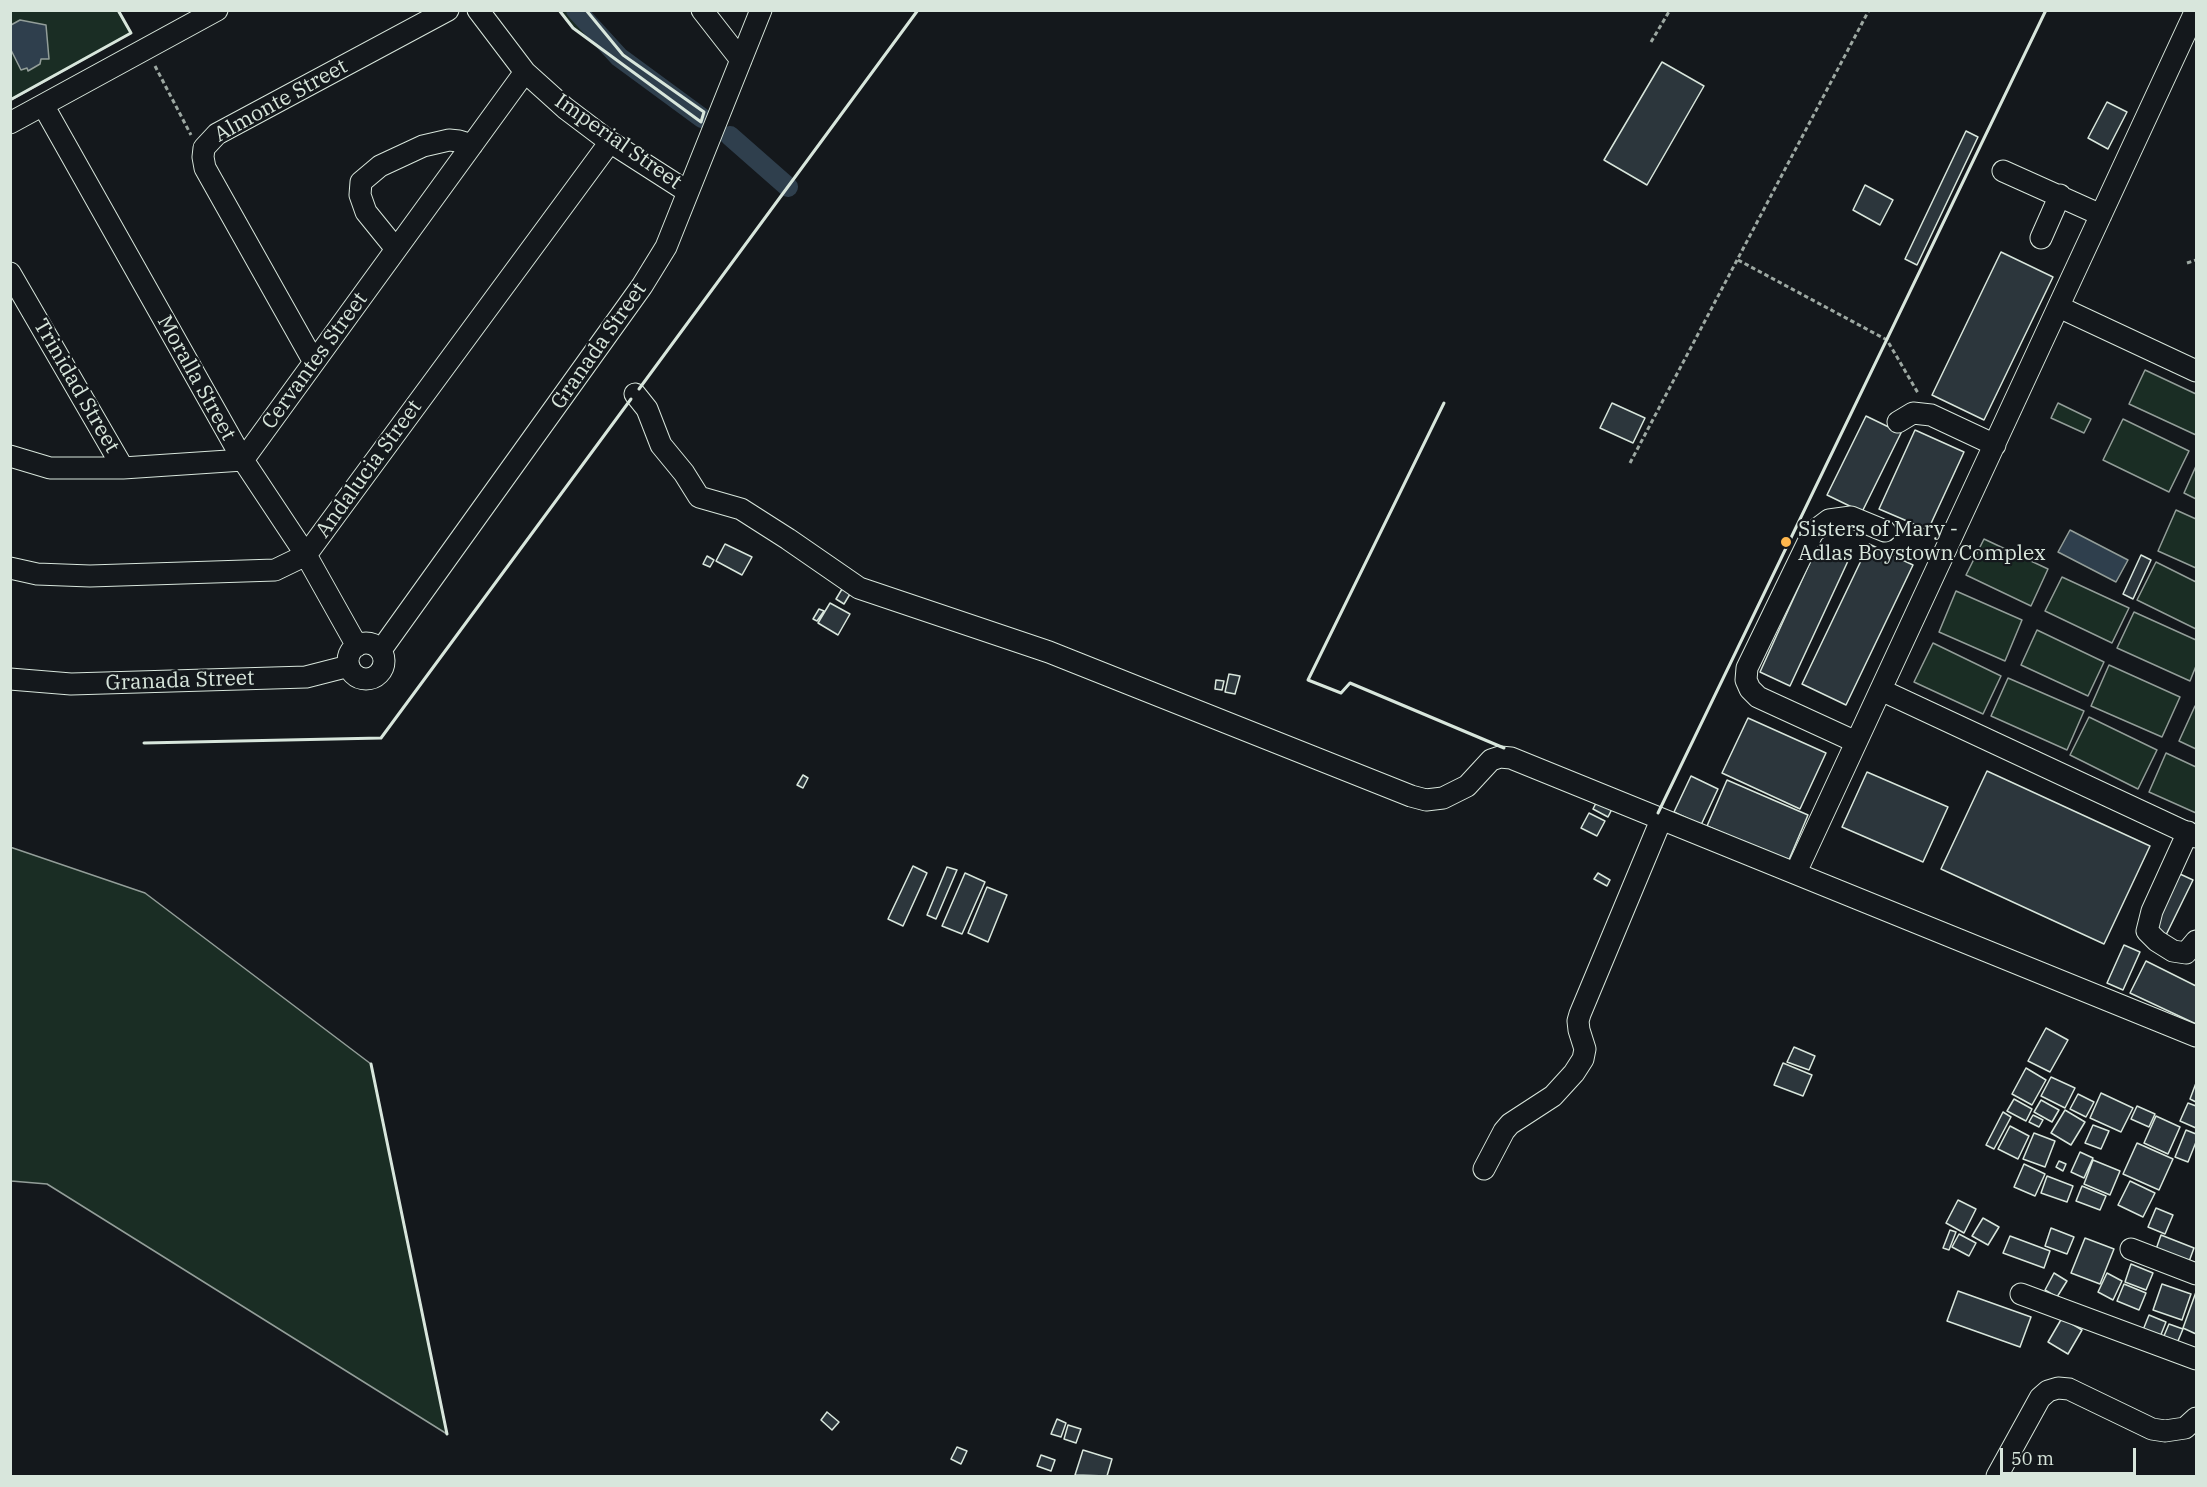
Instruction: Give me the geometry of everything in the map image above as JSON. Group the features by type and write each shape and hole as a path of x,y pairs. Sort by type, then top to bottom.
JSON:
{"street":[{"path":"10,123 217,10"},
{"name":"Almonte Street","path":"314,362 205,168 204,148 217,134 448,10"},
{"name":"Imperial Street","path":"478,10 525,72 565,108 610,142 688,192"},
{"path":"702,10 741,60"},
{"name":"Granada Street","path":"381,650 642,286 666,246 761,10"},
{"path":"1797,870 2196,10"},
{"name":"Cervantes Street","path":"243,460 525,72"},
{"name":"Moralla Street","path":"43,105 243,460 306,555 353,656"},
{"path":"396,249 366,212 360,195 361,182 380,166 423,146 449,140 472,145"},
{"name":"Andalucia Street","path":"10,568 37,574 90,576 275,570 306,555 610,142"},
{"path":"2003,171 2101,215"},
{"path":"2041,238 2060,195"},
{"name":"Trinidad Street","path":"10,273 123,468"},
{"path":"2059,307 2196,371"},
{"path":"635,394 647,410 661,445 684,473 699,497 741,509 860,588 1049,652 1426,800 1443,798 1467,786 1491,759 1511,758 2196,1036"},
{"path":"1898,422 1913,413 1931,415 1995,445"},
{"path":"10,456 50,468 123,468 243,460"},
{"path":"1856,742 1758,697 1750,689 1746,680 1747,668 1814,532 1829,520 1851,517 1885,531"},
{"path":"361,644 372,644 381,650 383,666 377,675 366,679 360,677 356,675 353,656 361,644"},
{"name":"Granada Street","path":"10,680 71,684 306,677 353,656"},
{"path":"1881,690 2192,834 2152,911 2147,930 2157,941 2173,951 2186,953 2196,941"},
{"path":"1484,1169 1510,1124 1553,1096 1574,1073 1583,1059 1585,1049 1578,1021 1580,1014 1661,820"},
{"path":"2131,1249 2196,1274"},
{"path":"2021,1294 2196,1359"},
{"path":"1997,1476 2040,1398 2048,1391 2058,1388 2069,1389 2152,1429 2165,1431 2185,1428 2196,1418"}],"path":[{"path":"1652,42 1670,10"},
{"path":"1630,463 1869,10"},
{"path":"146,49 203,158"},
{"path":"1737,260 1887,340 1931,415"},
{"path":"2187,263 2196,260"}],"green space":[{"path":"11,11 118,11 131,33 11,100"},
{"path":"559,11 586,11 624,55 704,112 701,122 573,28"},
{"path":"2145,370 2196,394 2196,435 2129,404"},
{"path":"2058,403 2091,419 2084,433 2051,418"},
{"path":"2123,419 2189,451 2169,492 2103,460"},
{"path":"2196,466 2196,499 2184,493"},
{"path":"2176,510 2196,519 2196,568 2158,551"},
{"path":"1984,539 2048,569 2031,606 1966,575"},
{"path":"2156,562 2196,582 2196,629 2137,600"},
{"path":"2062,577 2129,608 2112,643 2045,611"},
{"path":"1956,591 2022,620 2005,661 1939,632"},
{"path":"2134,612 2196,640 2196,666 2190,681 2117,648"},
{"path":"2037,630 2104,662 2088,696 2021,665"},
{"path":"1933,643 2001,676 1983,714 1914,682"},
{"path":"2109,665 2180,697 2162,737 2091,706"},
{"path":"2008,678 2084,711 2067,750 1991,716"},
{"path":"2196,707 2196,749 2179,741"},
{"path":"2089,717 2157,750 2138,789 2070,755"},
{"path":"2166,753 2196,767 2196,813 2149,792"},
{"path":"10,847 145,893 371,1064 447,1434 47,1184 11,1181"}],"water":[{"path":"20,20 46,25 49,59 41,59 40,64 28,71 27,68 21,70 11,50 11,25"},
{"path":"2070,530 2128,560 2116,582 2058,552"}],"building":[{"path":"1662,62 1704,86 1647,185 1604,160"},
{"path":"2107,102 2127,112 2108,149 2088,138"},
{"path":"1966,131 1978,137 1917,265 1905,259"},
{"path":"1865,185 1893,200 1880,225 1853,210"},
{"path":"2001,252 2053,277 1984,420 1932,395"},
{"path":"1612,403 1645,418 1633,443 1600,428"},
{"path":"1866,416 1901,433 1862,512 1827,495"},
{"path":"1915,430 1964,452 1928,530 1879,509"},
{"path":"725,544 752,557 742,575 716,561"},
{"path":"1869,544 1913,565 1846,705 1802,684"},
{"path":"1817,547 1848,561 1790,686 1760,672"},
{"path":"2141,555 2151,560 2133,599 2123,594"},
{"path":"707,556 714,560 710,567 703,564"},
{"path":"842,589 850,594 844,604 836,599"},
{"path":"830,603 850,614 838,635 818,623"},
{"path":"819,609 824,611 817,621 813,619"},
{"path":"1229,674 1240,676 1235,694 1225,692"},
{"path":"1216,680 1224,681 1222,690 1215,689"},
{"path":"1748,718 1826,753 1800,809 1722,773"},
{"path":"1987,771 2150,846 2104,944 1941,869"},
{"path":"1867,772 1948,807 1923,862 1842,827"},
{"path":"803,775 808,778 803,788 797,785"},
{"path":"1691,776 1718,789 1701,825 1674,812"},
{"path":"1727,780 1808,815 1788,862 1707,826"},
{"path":"1597,801 1612,809 1608,817 1593,809"},
{"path":"1589,813 1605,821 1597,836 1581,828"},
{"path":"913,866 927,873 903,926 888,919"},
{"path":"947,867 957,870 936,919 927,915"},
{"path":"965,873 985,882 962,934 942,926"},
{"path":"1598,873 1610,880 1607,886 1594,879"},
{"path":"2180,874 2193,880 2166,935 2154,929"},
{"path":"987,887 1007,895 988,942 968,933"},
{"path":"2124,945 2140,952 2123,990 2107,983"},
{"path":"2146,961 2196,986 2196,1024 2130,993"},
{"path":"2046,1028 2068,1040 2050,1072 2028,1061"},
{"path":"1794,1047 1815,1056 1809,1070 1787,1062"},
{"path":"1783,1063 1812,1075 1803,1096 1774,1085"},
{"path":"2026,1068 2046,1080 2032,1105 2012,1094"},
{"path":"2051,1077 2075,1088 2065,1108 2041,1096"},
{"path":"2196,1083 2196,1102 2190,1099"},
{"path":"2101,1093 2133,1108 2121,1132 2090,1118"},
{"path":"2078,1094 2094,1102 2086,1117 2070,1109"},
{"path":"2014,1099 2032,1109 2026,1121 2007,1111"},
{"path":"2041,1100 2059,1110 2052,1122 2034,1112"},
{"path":"2188,1103 2196,1106 2196,1128 2180,1121"},
{"path":"2137,1106 2155,1114 2149,1127 2131,1119"},
{"path":"2065,1110 2085,1122 2071,1145 2051,1133"},
{"path":"2003,1112 2011,1117 1994,1149 1986,1145"},
{"path":"2033,1115 2043,1120 2039,1127 2029,1122"},
{"path":"2156,1116 2180,1127 2168,1154 2144,1143"},
{"path":"2093,1125 2109,1131 2101,1149 2085,1143"},
{"path":"2010,1126 2029,1136 2018,1159 1998,1149"},
{"path":"2186,1130 2196,1134 2196,1142 2188,1162 2175,1157"},
{"path":"2034,1133 2055,1141 2045,1167 2023,1159"},
{"path":"2137,1143 2173,1159 2159,1190 2123,1174"},
{"path":"2080,1152 2093,1158 2084,1178 2071,1172"},
{"path":"2093,1160 2120,1171 2110,1195 2084,1184"},
{"path":"2059,1161 2066,1164 2063,1171 2056,1167"},
{"path":"2024,1164 2045,1174 2035,1196 2014,1187"},
{"path":"2047,1176 2073,1186 2067,1202 2041,1193"},
{"path":"2130,1181 2155,1193 2143,1217 2118,1205"},
{"path":"2082,1186 2106,1196 2100,1210 2076,1201"},
{"path":"1958,1200 1976,1209 1964,1233 1946,1223"},
{"path":"2156,1208 2173,1215 2165,1234 2148,1227"},
{"path":"1983,1218 1999,1227 1988,1245 1972,1236"},
{"path":"2051,1228 2074,1237 2067,1254 2045,1246"},
{"path":"1950,1230 1956,1232 1949,1250 1943,1248"},
{"path":"1959,1234 1976,1243 1969,1256 1952,1247"},
{"path":"2161,1235 2194,1248 2187,1267 2154,1255"},
{"path":"2010,1236 2050,1251 2044,1268 2003,1253"},
{"path":"2085,1238 2114,1249 2100,1284 2071,1273"},
{"path":"2131,1264 2153,1273 2146,1290 2125,1282"},
{"path":"2054,1273 2067,1281 2057,1297 2045,1290"},
{"path":"2107,1273 2122,1281 2113,1300 2098,1292"},
{"path":"2124,1284 2146,1293 2139,1310 2117,1301"},
{"path":"2162,1284 2191,1294 2182,1320 2153,1310"},
{"path":"1958,1291 2031,1317 2020,1347 1947,1321"},
{"path":"2196,1292 2196,1334 2183,1328"},
{"path":"2149,1315 2166,1322 2160,1337 2143,1330"},
{"path":"2062,1318 2082,1330 2068,1354 2048,1342"},
{"path":"2169,1324 2183,1329 2175,1348 2161,1343"},
{"path":"827,1412 839,1422 832,1430 821,1420"},
{"path":"1057,1419 1066,1423 1061,1437 1051,1434"},
{"path":"1068,1425 1081,1429 1076,1443 1064,1439"},
{"path":"957,1447 967,1451 961,1464 951,1459"},
{"path":"1083,1450 1112,1459 1107,1476 1075,1475"},
{"path":"1041,1455 1055,1460 1051,1471 1037,1466"}],"waterway":[{"path":"576,10 619,57 702,118"},
{"path":"730,136 788,187"}],"wall":[{"path":"10,100 131,33 118,10"},
{"path":"559,10 573,28 701,122 704,112 623,55 586,10"},
{"path":"639,389 918,10"},
{"path":"1658,813 2046,10"},
{"path":"144,743 381,738 631,399"},
{"path":"1444,403 1308,680 1341,693 1350,683 1504,748"},
{"path":"371,1064 447,1434"}],"place":[{"name":"Sisters of Mary - Adlas Boystown Complex","path":"1786,542"}]}
